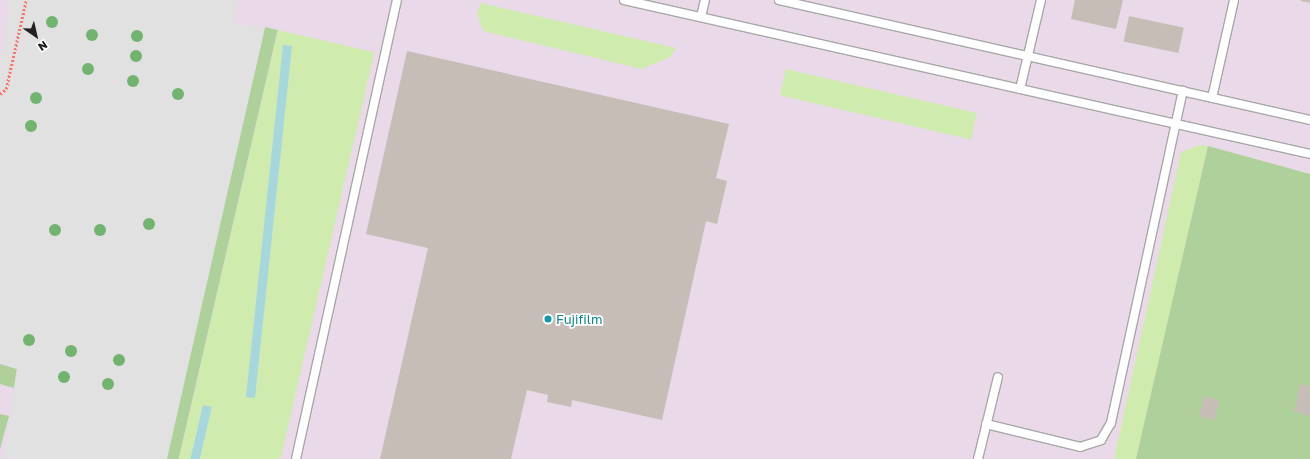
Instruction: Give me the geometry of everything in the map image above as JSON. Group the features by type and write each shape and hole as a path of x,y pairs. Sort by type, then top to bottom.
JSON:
{"lane":[{"path":"296,459 398,0"},
{"path":"624,0 1310,154"},
{"path":"701,17 704,0"},
{"path":"780,0 1310,120"},
{"path":"1020,89 1041,0"},
{"path":"1212,98 1234,0"},
{"path":"986,424 1080,447 1101,440 1111,423 1183,91"},
{"path":"978,459 998,377"}],"path":[{"path":"0,94 6,89 26,0"}],"shaded area":[{"path":"0,0 1310,0 1310,459 0,459"},
{"path":"9,0 238,0 233,25 265,27 167,459 3,459 17,369 0,363 0,71"}],"green space":[{"path":"481,3 676,48 670,57 642,69 483,31 477,13"},
{"path":"265,27 278,30 179,459 165,459"},
{"path":"278,30 374,52 281,459 179,459"},
{"path":"786,69 977,113 971,139 780,95"},
{"path":"1200,145 1208,146 1136,459 1114,459 1181,152"},
{"path":"1208,146 1310,174 1310,459 1136,459"},
{"path":"0,364 17,369 14,388 0,384"},
{"path":"0,414 9,416 0,449"}],"water":[{"path":"283,45 292,46 255,398 246,397"},
{"path":"203,405 212,407 200,459 191,459"}],"building":[{"path":"1075,0 1123,0 1116,29 1071,19"},
{"path":"1310,0 1310,3 1301,1"},
{"path":"1129,16 1184,28 1178,53 1124,41"},
{"name":"Fujifilm","path":"407,51 729,124 716,178 727,181 717,224 706,221 662,420 572,400 571,407 547,402 548,395 527,390 511,459 380,459 428,248 366,234"},
{"path":"1300,384 1310,386 1310,416 1294,412"},
{"path":"1204,396 1220,400 1214,420 1199,416"}],"place":[{"name":"Fujifilm","path":"548,319"}]}
